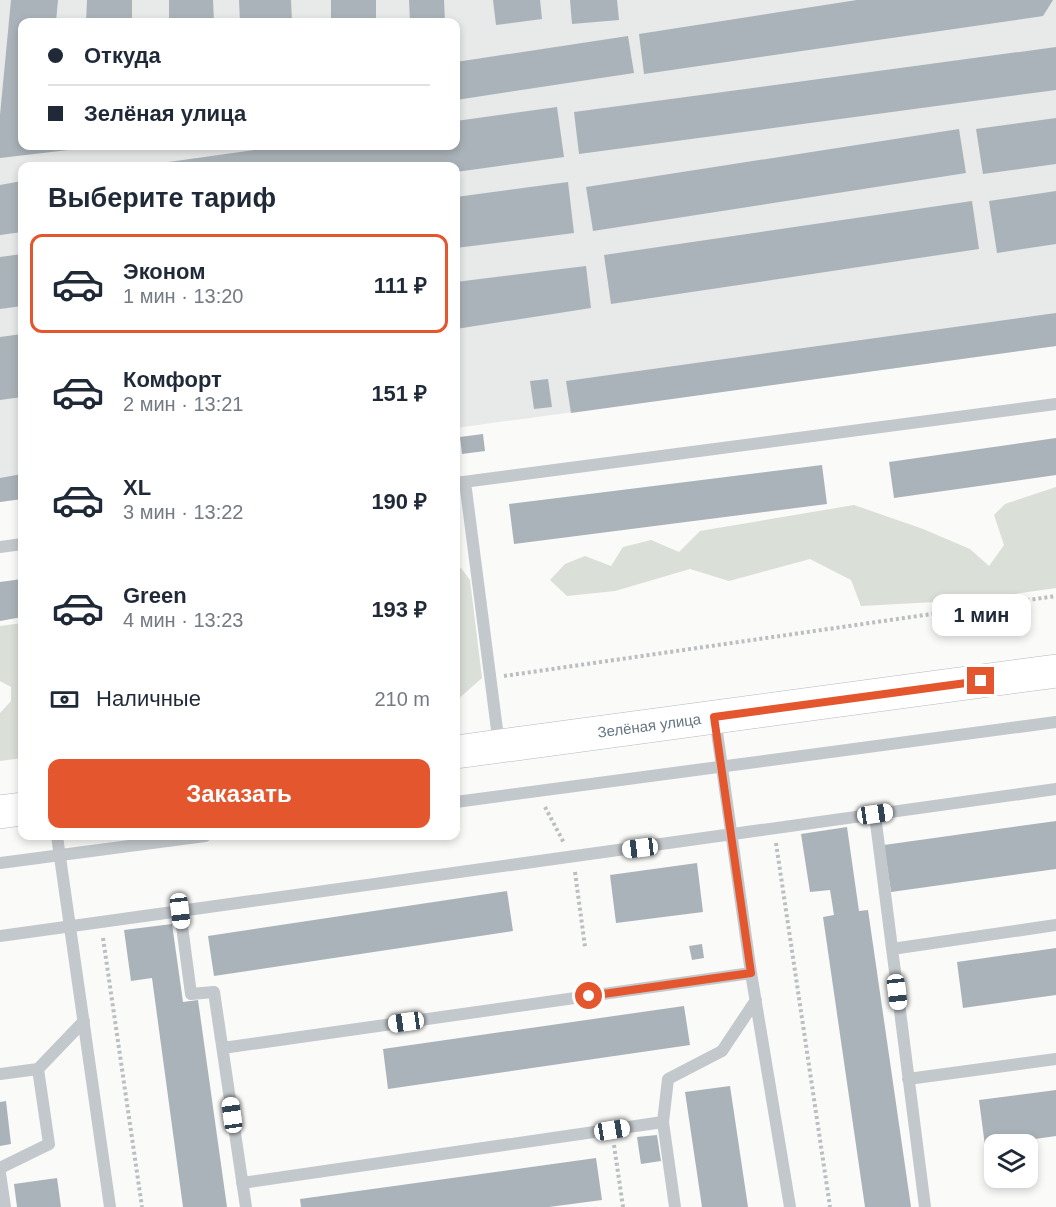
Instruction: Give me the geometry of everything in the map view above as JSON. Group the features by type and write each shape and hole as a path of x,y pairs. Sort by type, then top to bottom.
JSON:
{"main road":[{"name":"Зелёная улица","path":"460,751 1056,671"},
{"path":"0,812 18,810"}],"lane":[{"path":"500,746 460,482 1056,404"},
{"path":"0,547 18,545"},
{"path":"714,717 751,973 790,1207"},
{"path":"460,801 1056,722"},
{"path":"0,936 1056,789"},
{"path":"875,814 925,1207"},
{"path":"58,840 110,1207"},
{"path":"0,863 174,840"},
{"path":"180,911 191,994 214,992 246,1207"},
{"path":"892,949 1056,925"},
{"path":"223,1048 751,973"},
{"path":"675,1207 663,1122 668,1079 722,1050 756,1000"},
{"path":"0,1074 38,1069 84,1021"},
{"path":"909,1079 1056,1059"},
{"path":"0,1168 49,1144 38,1069"},
{"path":"242,1183 663,1122"},
{"path":"0,1173 3,1204"}],"path":[{"path":"490,678 1056,596"},
{"path":"774,829 830,1207"},
{"path":"100,922 142,1207"},
{"path":"612,1130 623,1207"}],"shaded area":[{"path":"0,0 1056,0 1056,346 460,427 460,162 18,162 18,500 0,502"},
{"path":"1056,487 1056,588 972,600 861,606 851,580 810,559 729,581 690,569 615,591 567,596 550,580 565,564 585,556 611,566 623,547 651,540 679,552 700,531 854,505 923,529 970,549 989,566 1004,545 994,515 1005,504"},
{"path":"460,568 470,580 482,678 460,697"},
{"path":"18,624 18,759 0,761 0,713 11,701 11,687 0,681 0,626"}],"building":[{"path":"11,0 58,0 56,18 18,18 18,150 68,150 0,158 0,115"},
{"path":"87,0 132,0 132,18 86,18"},
{"path":"169,0 213,0 214,18 169,18"},
{"path":"239,0 291,0 292,18 240,18"},
{"path":"331,0 376,0 376,18 331,18"},
{"path":"409,0 444,0 445,18 410,18"},
{"path":"493,0 540,0 542,19 496,25"},
{"path":"570,0 617,0 619,20 572,24"},
{"path":"857,0 1053,0 1043,16 644,74 639,34"},
{"path":"628,36 634,73 460,99 460,61"},
{"path":"1056,47 1056,90 579,154 574,112"},
{"path":"557,107 564,157 460,171 460,162 168,162 254,150 460,150 460,120"},
{"path":"1056,118 1056,164 983,174 976,129"},
{"path":"959,129 966,173 593,231 586,187"},
{"path":"18,182 18,233 0,235 0,185"},
{"path":"568,182 574,233 460,247 460,196"},
{"path":"1056,191 1056,244 997,253 989,201"},
{"path":"972,201 979,249 611,304 604,255"},
{"path":"18,255 18,307 0,309 0,257"},
{"path":"586,266 591,308 460,328 460,282"},
{"path":"1056,313 1056,346 571,413 566,381"},
{"path":"18,335 18,398 0,400 0,337"},
{"path":"548,379 552,407 534,409 530,381"},
{"path":"483,434 485,451 462,454 460,437"},
{"path":"1056,438 1056,475 894,498 889,462"},
{"path":"822,465 827,504 514,544 509,504"},
{"path":"18,475 18,500 0,502 0,478"},
{"path":"18,580 18,618 0,621 0,582"},
{"path":"1056,821 1056,869 891,892 884,845"},
{"path":"847,827 859,911 868,910 911,1207 865,1207 823,917 834,915 830,890 810,892 801,834"},
{"path":"697,863 703,912 616,923 610,875"},
{"path":"507,891 513,931 214,976 208,936"},
{"path":"172,924 183,1002 198,1000 227,1207 183,1207 152,978 131,981 124,930"},
{"path":"702,944 704,958 692,960 689,946"},
{"path":"1056,948 1056,995 963,1008 957,962"},
{"path":"684,1006 690,1045 388,1089 383,1049"},
{"path":"730,1086 748,1207 702,1207 685,1092"},
{"path":"1056,1090 1056,1136 1038,1139 1038,1134 984,1134 984,1138 979,1100"},
{"path":"6,1101 11,1144 0,1146 0,1102"},
{"path":"657,1135 661,1161 641,1164 637,1137"},
{"path":"596,1158 602,1200 549,1207 301,1207 300,1199"},
{"path":"57,1178 61,1207 17,1207 14,1184"}],"route":[{"path":"589,996 751,973 714,717 981,681"}]}
